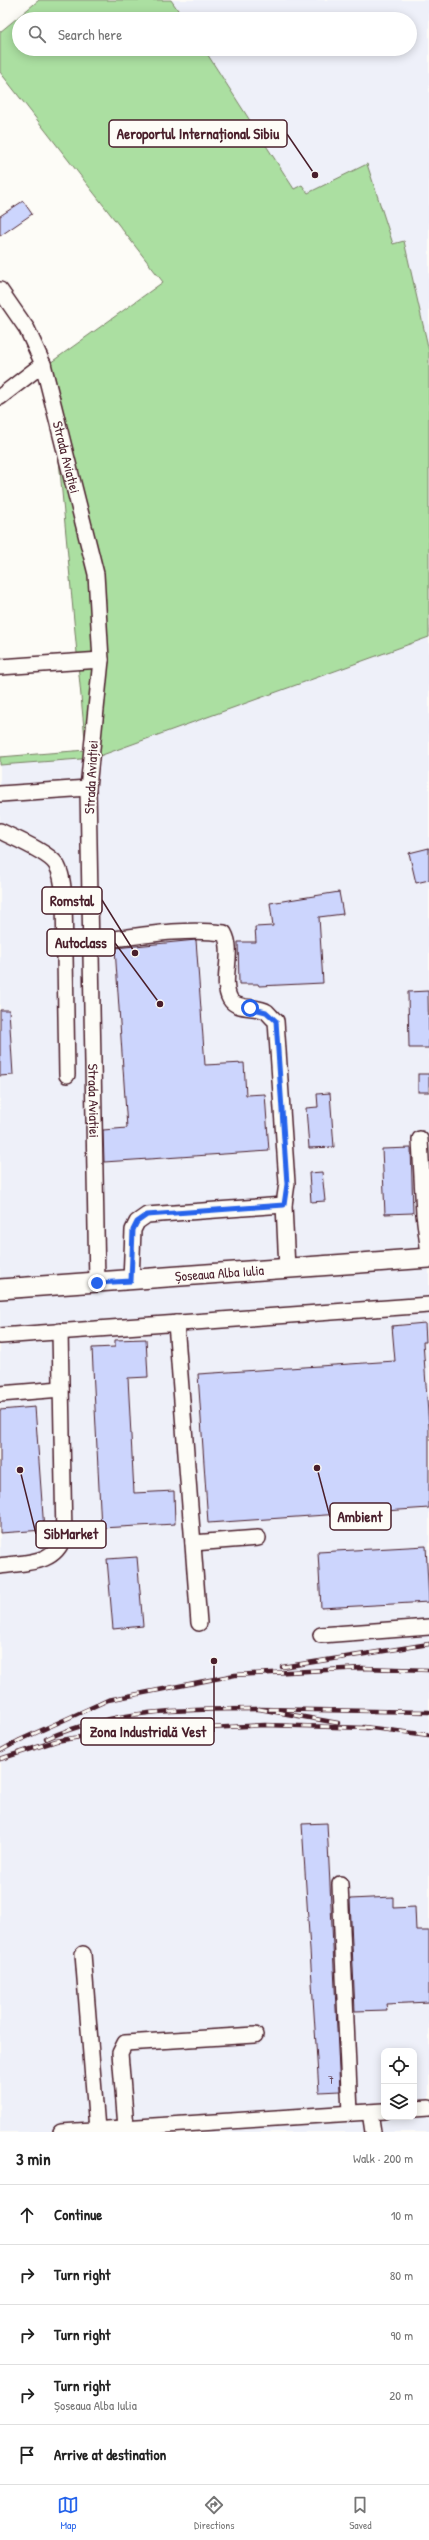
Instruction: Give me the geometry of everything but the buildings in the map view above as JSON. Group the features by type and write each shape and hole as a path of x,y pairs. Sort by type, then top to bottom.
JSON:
{"main road":[{"name":"Șoseaua Alba Iulia","path":"3,1289 131,1281 429,1258"}],"street":[{"name":"Strada Aviației","path":"0,290 27,328 44,364 96,574 101,660 88,788 97,1283"},
{"path":"0,397 44,364"},
{"path":"0,667 101,660"},
{"path":"0,794 88,788"},
{"path":"0,831 46,856 56,864 61,878 64,897 67,1075"},
{"path":"91,942 150,935 211,931 224,933 229,940 227,991 230,1000 236,1005 266,1012 276,1021 287,1184 284,1205 287,1269"},
{"path":"420,1139 424,1214 429,1254"},
{"path":"131,1281 133,1230 137,1222 147,1215 284,1205"},
{"path":"0,1336 429,1305"},
{"path":"176,1323 199,1623"},
{"path":"0,1566 50,1558 61,1546 64,1536 60,1331"},
{"path":"0,1394 61,1389"},
{"path":"193,1543 258,1538"},
{"path":"321,1635 429,1627"},
{"path":"340,1884 350,2113"},
{"path":"83,1954 97,2129"},
{"path":"126,2127 120,2053 125,2043 255,2035"},
{"path":"417,2109 429,2108"},
{"path":"61,2132 377,2112 373,2132"}],"shaded area":[{"path":"171,0 429,0 429,351 404,241 393,244 367,164 308,193 295,190 209,56 417,56 417,12 179,12"},
{"path":"429,637 429,2132 0,2132 0,765 94,758"}],"green space":[{"path":"39,0 171,0 179,12 24,12"},
{"path":"12,22 12,56 208,56 294,189 302,185 308,193 367,164 393,244 404,241 429,351 429,637 94,758 0,765 0,757 86,750 50,363 163,282 0,72 0,32"}],"railway":[{"path":"282,1667 429,1644"},
{"path":"0,1751 20,1740 108,1700 235,1675 362,1668 429,1670"},
{"path":"46,1739 71,1729 124,1716 205,1709 259,1709"},
{"path":"338,1723 259,1709 429,1712"},
{"path":"0,1759 56,1741 98,1734 265,1725 368,1728"},
{"path":"364,1727 429,1735"}],"place":[{"name":"Aeroportul Internațional Sibiu","path":"315,175"},
{"name":"Romstal","path":"135,953"},
{"name":"Autoclass","path":"160,1004"},
{"name":"Ambient","path":"317,1468"},
{"name":"SibMarket","path":"20,1470"},
{"name":"Zona Industrială Vest","path":"214,1661"}],"route":[{"path":"97,1283 131,1281 133,1230 137,1222 147,1215 284,1205 287,1184 283,1149 280,1065 276,1021 266,1012 250,1008"}]}
